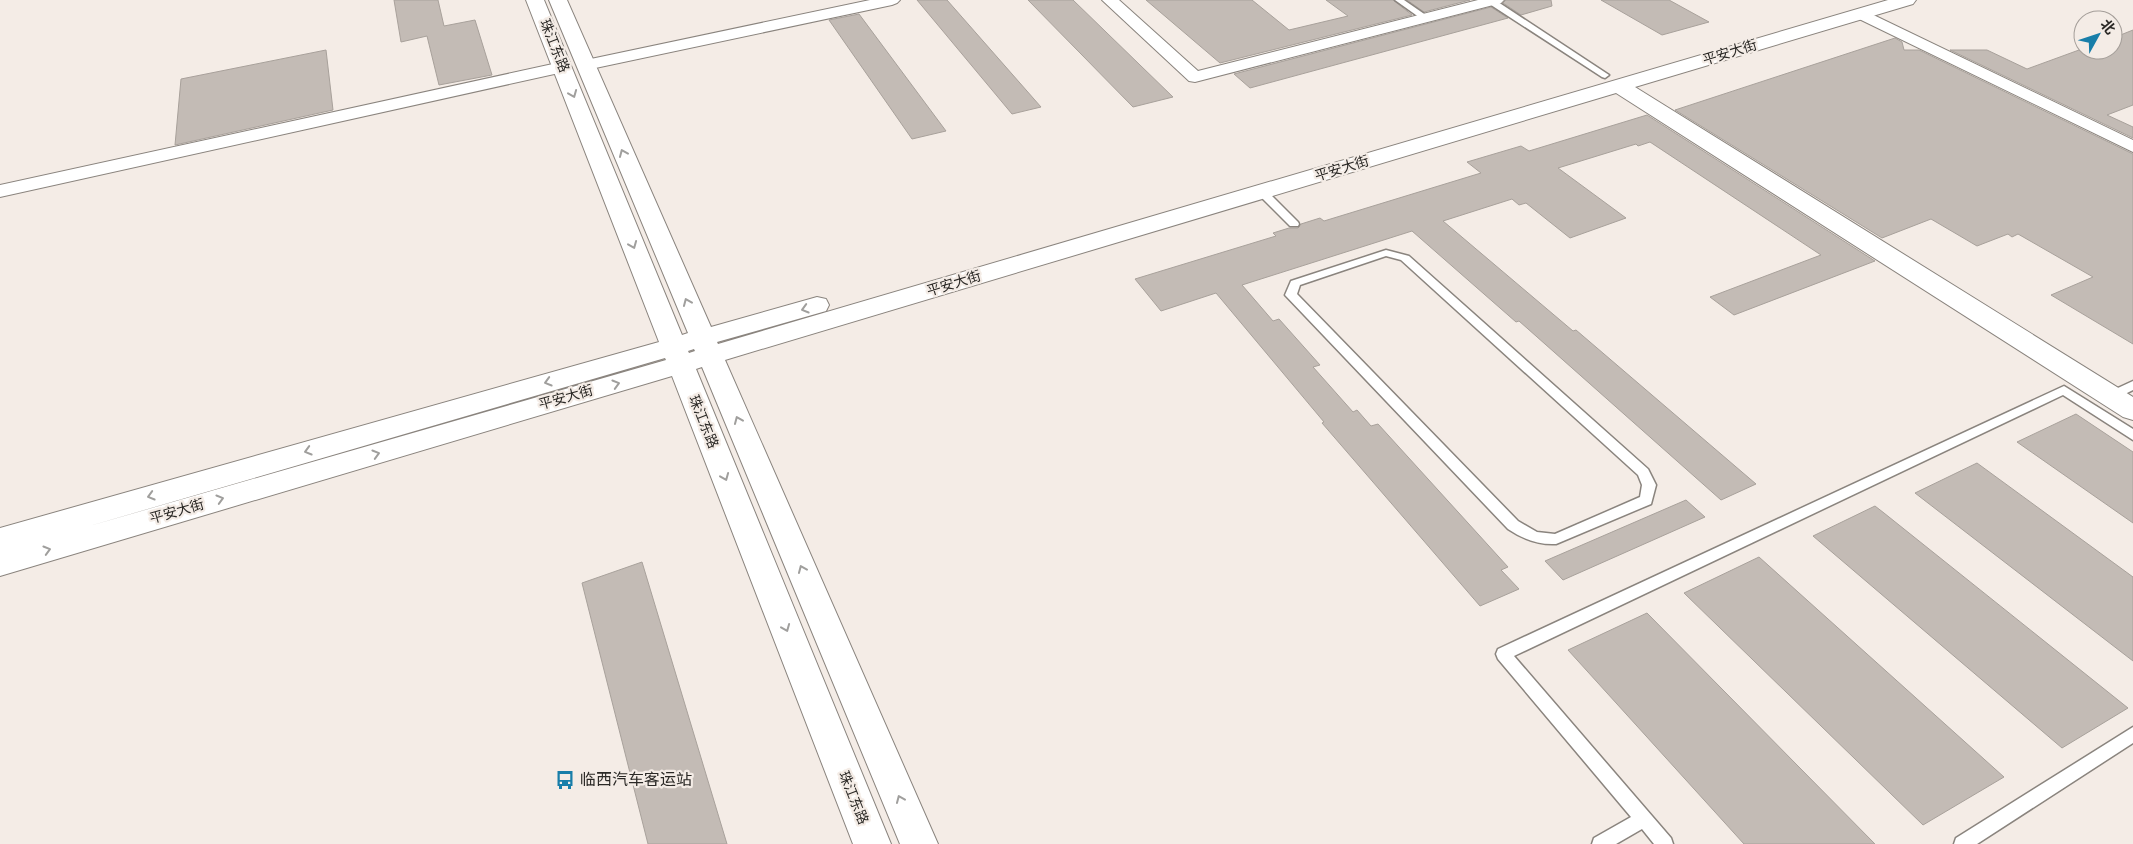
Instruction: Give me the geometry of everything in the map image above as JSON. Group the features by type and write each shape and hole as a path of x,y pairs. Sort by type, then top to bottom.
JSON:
{"main road":[{"name":"珠江东路","path":"535,0 574,66 677,356 872,844"},
{"path":"558,0 574,66 707,347 919,844"},
{"name":"平安大街","path":"0,564 707,347 1860,7 1907,0"},
{"path":"1612,81 2133,410"},
{"name":"平安大街","path":"707,347 1263,193 1612,81"},
{"name":"平安大街","path":"0,540 677,356"}],"street":[{"path":"0,191 574,66 892,0"},
{"path":"1110,0 1195,77 1494,1"},
{"path":"1860,7 2133,147"}],"lane":[{"path":"1399,0 1426,18"},
{"path":"1494,1 1612,81"},
{"path":"1263,193 1294,224"},
{"path":"1386,253 1405,258 1643,472 1649,485 1646,500 1556,539 1541,540 1528,536 1513,525 1291,295 1294,283 1336,264 1386,253"},
{"path":"2111,396 2133,385"},
{"path":"1665,844 1503,654 2064,390 2133,435"},
{"path":"1962,844 2133,734"},
{"path":"1600,844 1644,819"}],"building":[{"path":"394,0 438,0 444,26 475,20 492,75 439,85 427,36 401,42"},
{"path":"917,0 947,0 1041,107 1012,114"},
{"path":"1028,0 1073,0 1173,97 1133,107"},
{"path":"1146,0 1252,0 1289,30 1348,16 1326,0 1393,0 1412,15 1220,63"},
{"path":"1407,0 1470,0 1424,12"},
{"path":"1506,0 1551,0 1552,6 1521,15 1503,3"},
{"path":"1601,0 1669,0 1709,22 1662,35"},
{"path":"1491,7 1508,18 1250,88 1234,74"},
{"path":"859,14 946,131 912,139 829,20"},
{"path":"2133,30 2133,105 2107,115 2133,127 2133,138 1950,50 1987,50 2027,69 2073,52 2073,60 2123,60 2123,34"},
{"path":"1895,38 1902,42 1904,50 1919,50 2133,154 2133,344 2051,295 2093,277 2018,234 2012,237 2008,234 1977,246 1931,219 1882,238 1675,110"},
{"path":"326,50 333,110 175,145 181,79"},
{"path":"1647,115 1875,261 1734,315 1710,297 1821,255 1650,142 1638,146 1636,144 1558,168 1626,218 1570,238 1526,203 1519,205 1512,199 1443,221 1573,331 1576,330 1756,484 1721,500 1519,321 1516,322 1412,231 1242,285 1273,321 1279,319 1320,365 1313,367 1353,412 1357,410 1371,426 1378,424 1508,567 1501,570 1519,589 1480,606 1322,423 1324,422 1216,293 1161,311 1135,279 1276,236 1273,233 1289,228 1298,228 1301,224 1320,218 1324,221 1481,173 1467,162 1521,146 1529,151"},
{"path":"2076,414 2133,452 2133,523 2017,442"},
{"path":"1977,463 2133,577 2133,661 1915,493"},
{"path":"1686,500 1705,517 1563,580 1545,561"},
{"path":"1875,506 2128,708 2062,748 1813,536"},
{"path":"1759,557 2004,777 1923,825 1684,593"},
{"path":"642,562 727,844 648,844 582,583"},
{"path":"1647,613 1875,844 1744,844 1568,650"}],"place":[{"name":"临西汽车客运站","path":"565,780"}]}
